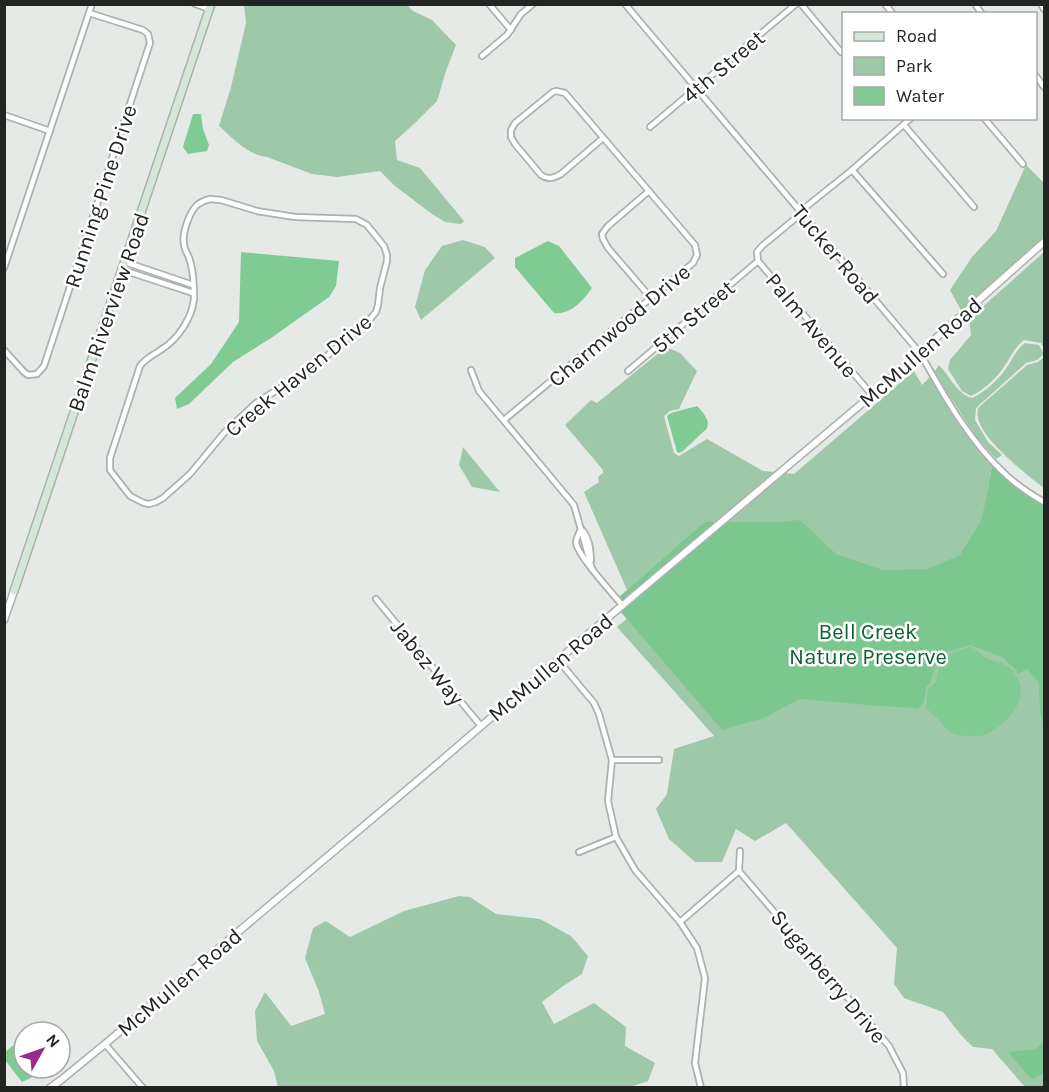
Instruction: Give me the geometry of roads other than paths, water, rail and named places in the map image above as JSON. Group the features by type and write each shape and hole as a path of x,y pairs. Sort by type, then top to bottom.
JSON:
{"main road":[{"name":"Balm Riverview Road","path":"14,591 210,7"}],"street":[{"path":"4,268 92,4"},
{"path":"195,4 210,7"},
{"path":"489,4 511,30"},
{"path":"482,56 507,35 521,14 532,4"},
{"name":"Tucker Road","path":"625,4 920,353 972,437 1003,472 1044,502"},
{"name":"4th Street","path":"651,127 796,4"},
{"path":"801,4 841,52"},
{"path":"1041,4 1044,9"},
{"name":"Running Pine Drive","path":"4,350 28,375 38,374 44,366 150,43 148,34 143,30 89,13"},
{"name":"Charmwood Drive","path":"504,420 693,263 697,255 695,245 565,93 556,91 515,123 511,130 511,137 515,144 546,178 555,178 561,174 603,138"},
{"path":"4,115 50,130"},
{"path":"802,213 807,206 909,120"},
{"path":"986,120 1023,164"},
{"path":"904,124 974,207"},
{"path":"852,170 944,274"},
{"path":"649,191 608,226 602,234 608,248 651,298"},
{"name":"Creek Haven Drive","path":"210,199 257,211 295,217 356,219 367,225 384,246 387,255 378,305 371,318 314,367 272,392 248,410 224,433 190,474 163,498 156,502 144,503 130,496 114,477 110,470 110,458 140,366 170,344 184,327 194,300 193,285 191,265 184,247 184,235 193,210 197,205 210,199"},
{"name":"Palm Avenue","path":"802,213 762,246 757,252 758,261 872,395"},
{"name":"McMullen Road","path":"50,1088 105,1044 872,395 1044,242"},
{"name":"5th Street","path":"628,371 758,261"},
{"path":"124,266 193,285"},
{"path":"124,266 193,293"},
{"path":"471,370 479,391 571,500 581,528 588,537 592,568"},
{"path":"581,528 576,544 580,552 623,606"},
{"name":"Balm Riverview Road","path":"4,620 14,591"},
{"name":"Jabez Way","path":"376,599 481,726"},
{"path":"558,660 594,703 612,760 608,801 616,837 635,870 680,922 697,948 705,978 695,1063 701,1088"},
{"path":"612,760 659,760"},
{"path":"579,852 616,837"},
{"path":"680,922 740,871 740,851"},
{"name":"Sugarberry Drive","path":"740,871 888,1046 903,1073 904,1088"},
{"path":"105,1044 142,1088"}],"water":[{"path":"193,114 201,114 203,129 209,145 207,151 188,154 183,147"},
{"path":"548,241 559,246 592,288 576,306 565,312 554,313 515,267 515,258"},
{"path":"241,252 339,261 336,286 329,297 233,362 189,404 177,409 175,398 211,364 239,322"},
{"path":"697,406 705,415 708,426 679,453 667,416"},
{"path":"970,647 988,659 1010,668 1019,680 1021,690 1015,709 1002,725 978,736 954,734 926,708 928,688 936,682 942,661 950,654"},
{"path":"12,1046 12,1069 5,1060 5,1052"}],"park label":[{"name":"Bell Creek Nature Preserve","path":"868,644"}]}
